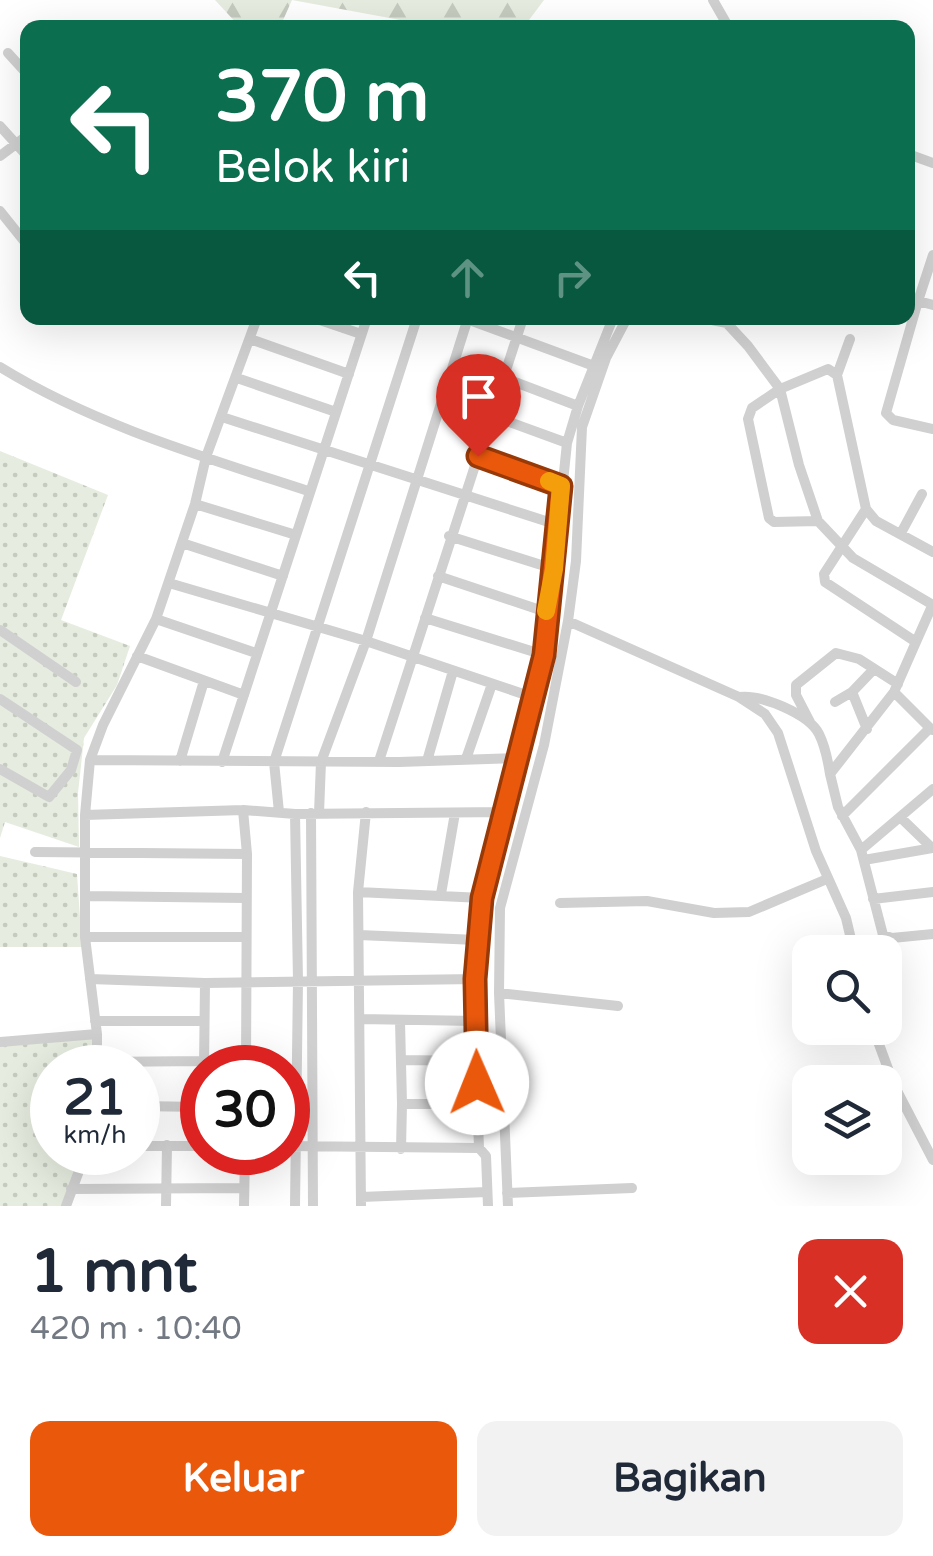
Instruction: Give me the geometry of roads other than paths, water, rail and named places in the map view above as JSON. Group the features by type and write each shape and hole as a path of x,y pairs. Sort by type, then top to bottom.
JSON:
{"street":[{"path":"8,53 20,66"},
{"path":"0,126 20,148"},
{"path":"0,156 20,141"},
{"path":"0,211 20,236"},
{"path":"915,303 932,255"},
{"path":"97,1045 84,937 85,815 91,755 156,619 195,504 206,457 255,325"},
{"path":"335,325 361,334"},
{"path":"222,762 364,325"},
{"path":"279,812 274,762 416,325"},
{"path":"313,1206 315,813 321,762 366,641 464,325"},
{"path":"485,325 594,366"},
{"path":"379,761 520,325"},
{"path":"488,1206 486,1156 480,1148 475,979 482,898 544,655 567,443 608,325"},
{"path":"508,1206 499,993 500,908 544,745 568,621 576,561 582,428 588,404 623,325"},
{"path":"729,325 780,389 818,521 853,558 933,606 896,688 830,774"},
{"path":"909,325 886,413 892,420 933,429"},
{"path":"850,339 837,374 866,510 876,521 933,552"},
{"path":"250,340 349,374"},
{"path":"0,367 60,401 308,491"},
{"path":"818,521 774,522 766,510 748,420 752,408 780,389 828,369 837,374"},
{"path":"237,378 336,412"},
{"path":"502,378 578,406"},
{"path":"490,416 567,443"},
{"path":"222,417 558,525"},
{"path":"478,456 561,486"},
{"path":"901,533 922,494"},
{"path":"195,504 296,534"},
{"path":"866,510 824,574 828,586 916,642"},
{"path":"449,536 554,569"},
{"path":"182,543 282,576"},
{"path":"438,576 546,612"},
{"path":"169,583 366,641 534,698"},
{"path":"425,618 544,655"},
{"path":"156,619 256,653"},
{"path":"568,621 740,697 765,714 778,733 850,935"},
{"path":"0,630 76,682"},
{"path":"842,816 932,729 896,688 858,658 841,652 798,682 796,696 819,733 842,816 863,855 881,931 887,938 933,934"},
{"path":"137,656 244,694"},
{"path":"834,702 852,692 874,670"},
{"path":"426,761 453,671"},
{"path":"180,761 204,681"},
{"path":"466,759 492,684"},
{"path":"852,692 867,729"},
{"path":"740,697 757,698 810,722"},
{"path":"0,699 77,750 91,755 222,762 518,758"},
{"path":"0,768 49,798 72,770 77,750"},
{"path":"863,855 933,790"},
{"path":"85,815 244,810 295,814 504,812"},
{"path":"244,810 246,1045"},
{"path":"366,812 358,892 361,1201 487,1192"},
{"path":"441,894 455,813"},
{"path":"295,814 296,1045"},
{"path":"902,818 933,848"},
{"path":"863,855 933,848"},
{"path":"36,852 246,854"},
{"path":"560,903 647,901 714,913 749,912 827,879"},
{"path":"358,892 482,898"},
{"path":"873,899 933,892"},
{"path":"87,896 245,898"},
{"path":"359,935 477,940"},
{"path":"84,937 245,938"},
{"path":"90,979 205,983 475,979"},
{"path":"204,1045 205,983"},
{"path":"499,993 618,1006"},
{"path":"360,1019 476,1021"},
{"path":"400,1020 401,1148"},
{"path":"95,1021 204,1021"},
{"path":"0,1042 97,1034"},
{"path":"880,1045 894,1085 933,1160"},
{"path":"400,1060 477,1061"},
{"path":"402,1104 478,1104"},
{"path":"160,1145 180,1145"},
{"path":"166,1206 167,1145"},
{"path":"312,1147 480,1148"},
{"path":"66,1206 77,1175"},
{"path":"244,1175 244,1206"},
{"path":"293,1175 295,1206"},
{"path":"71,1189 244,1188"},
{"path":"507,1193 632,1188"}]}
